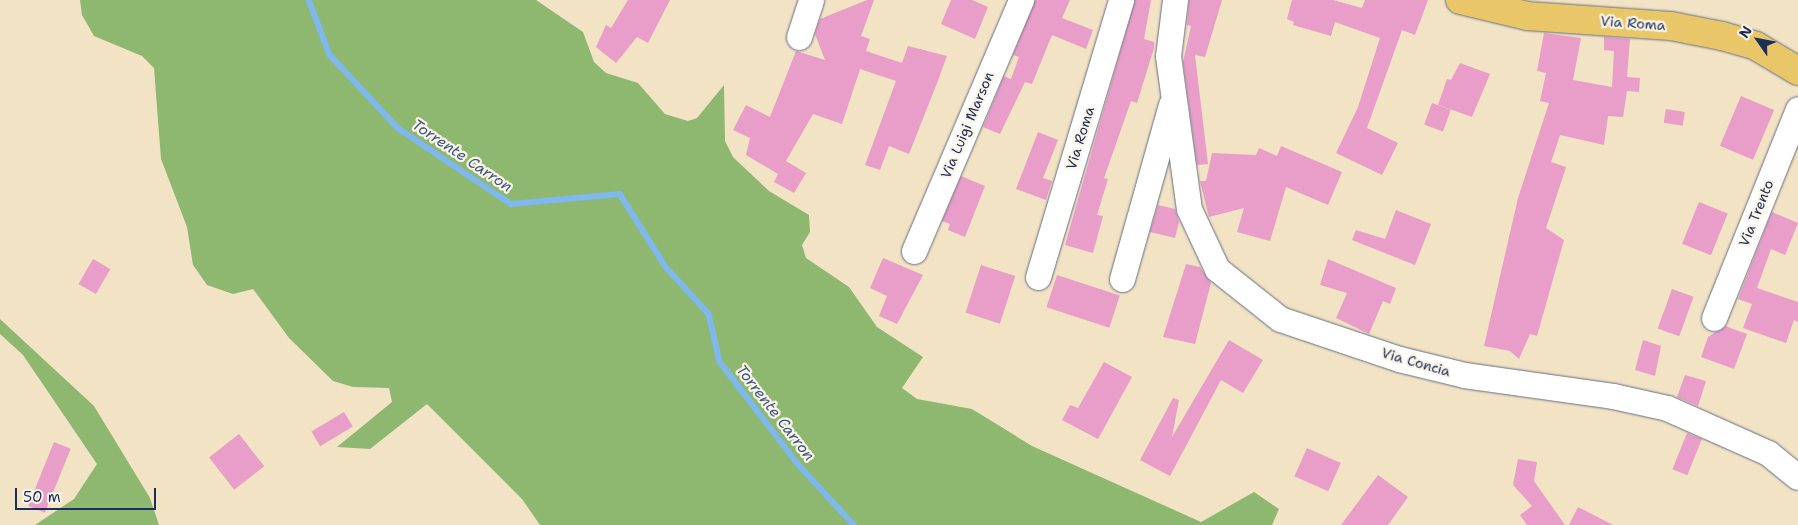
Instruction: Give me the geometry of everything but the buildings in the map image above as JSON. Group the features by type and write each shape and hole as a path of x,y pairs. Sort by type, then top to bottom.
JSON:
{"main road":[{"name":"Via Roma","path":"1460,0 1528,16 1672,26 1722,36 1756,46 1798,71"}],"street":[{"path":"800,37 811,0"},
{"name":"Via Luigi Marson","path":"914,251 1021,0"},
{"name":"Via Roma","path":"1038,276 1121,0"},
{"name":"Via Concia","path":"1175,0 1168,56 1189,209 1217,268 1280,319 1399,359 1464,375 1613,396 1667,408 1768,453 1798,477"},
{"name":"Via Concia","path":"1122,279 1173,96"},
{"name":"Via Trento","path":"1714,318 1798,109"}],"green space":[{"path":"80,0 536,0 583,32 594,62 606,73 638,83 665,114 688,121 697,118 724,85 725,141 733,157 769,191 809,215 810,232 802,245 806,258 849,287 877,327 923,357 902,388 917,399 972,409 1032,446 1201,522 1254,492 1279,509 1272,525 540,525 522,499 427,404 370,449 337,447 392,402 389,388 353,387 333,381 289,338 253,289 233,294 207,285 193,265 187,227 161,159 154,68 142,56 94,36 82,15"},
{"path":"0,319 94,406 150,498 159,525 35,525 74,499 97,464 23,355 0,334"}],"waterway":[{"name":"Torrente Carron","path":"309,0 330,55 398,128 511,204 620,194 666,267 709,314 720,362 798,464 854,525"}]}
